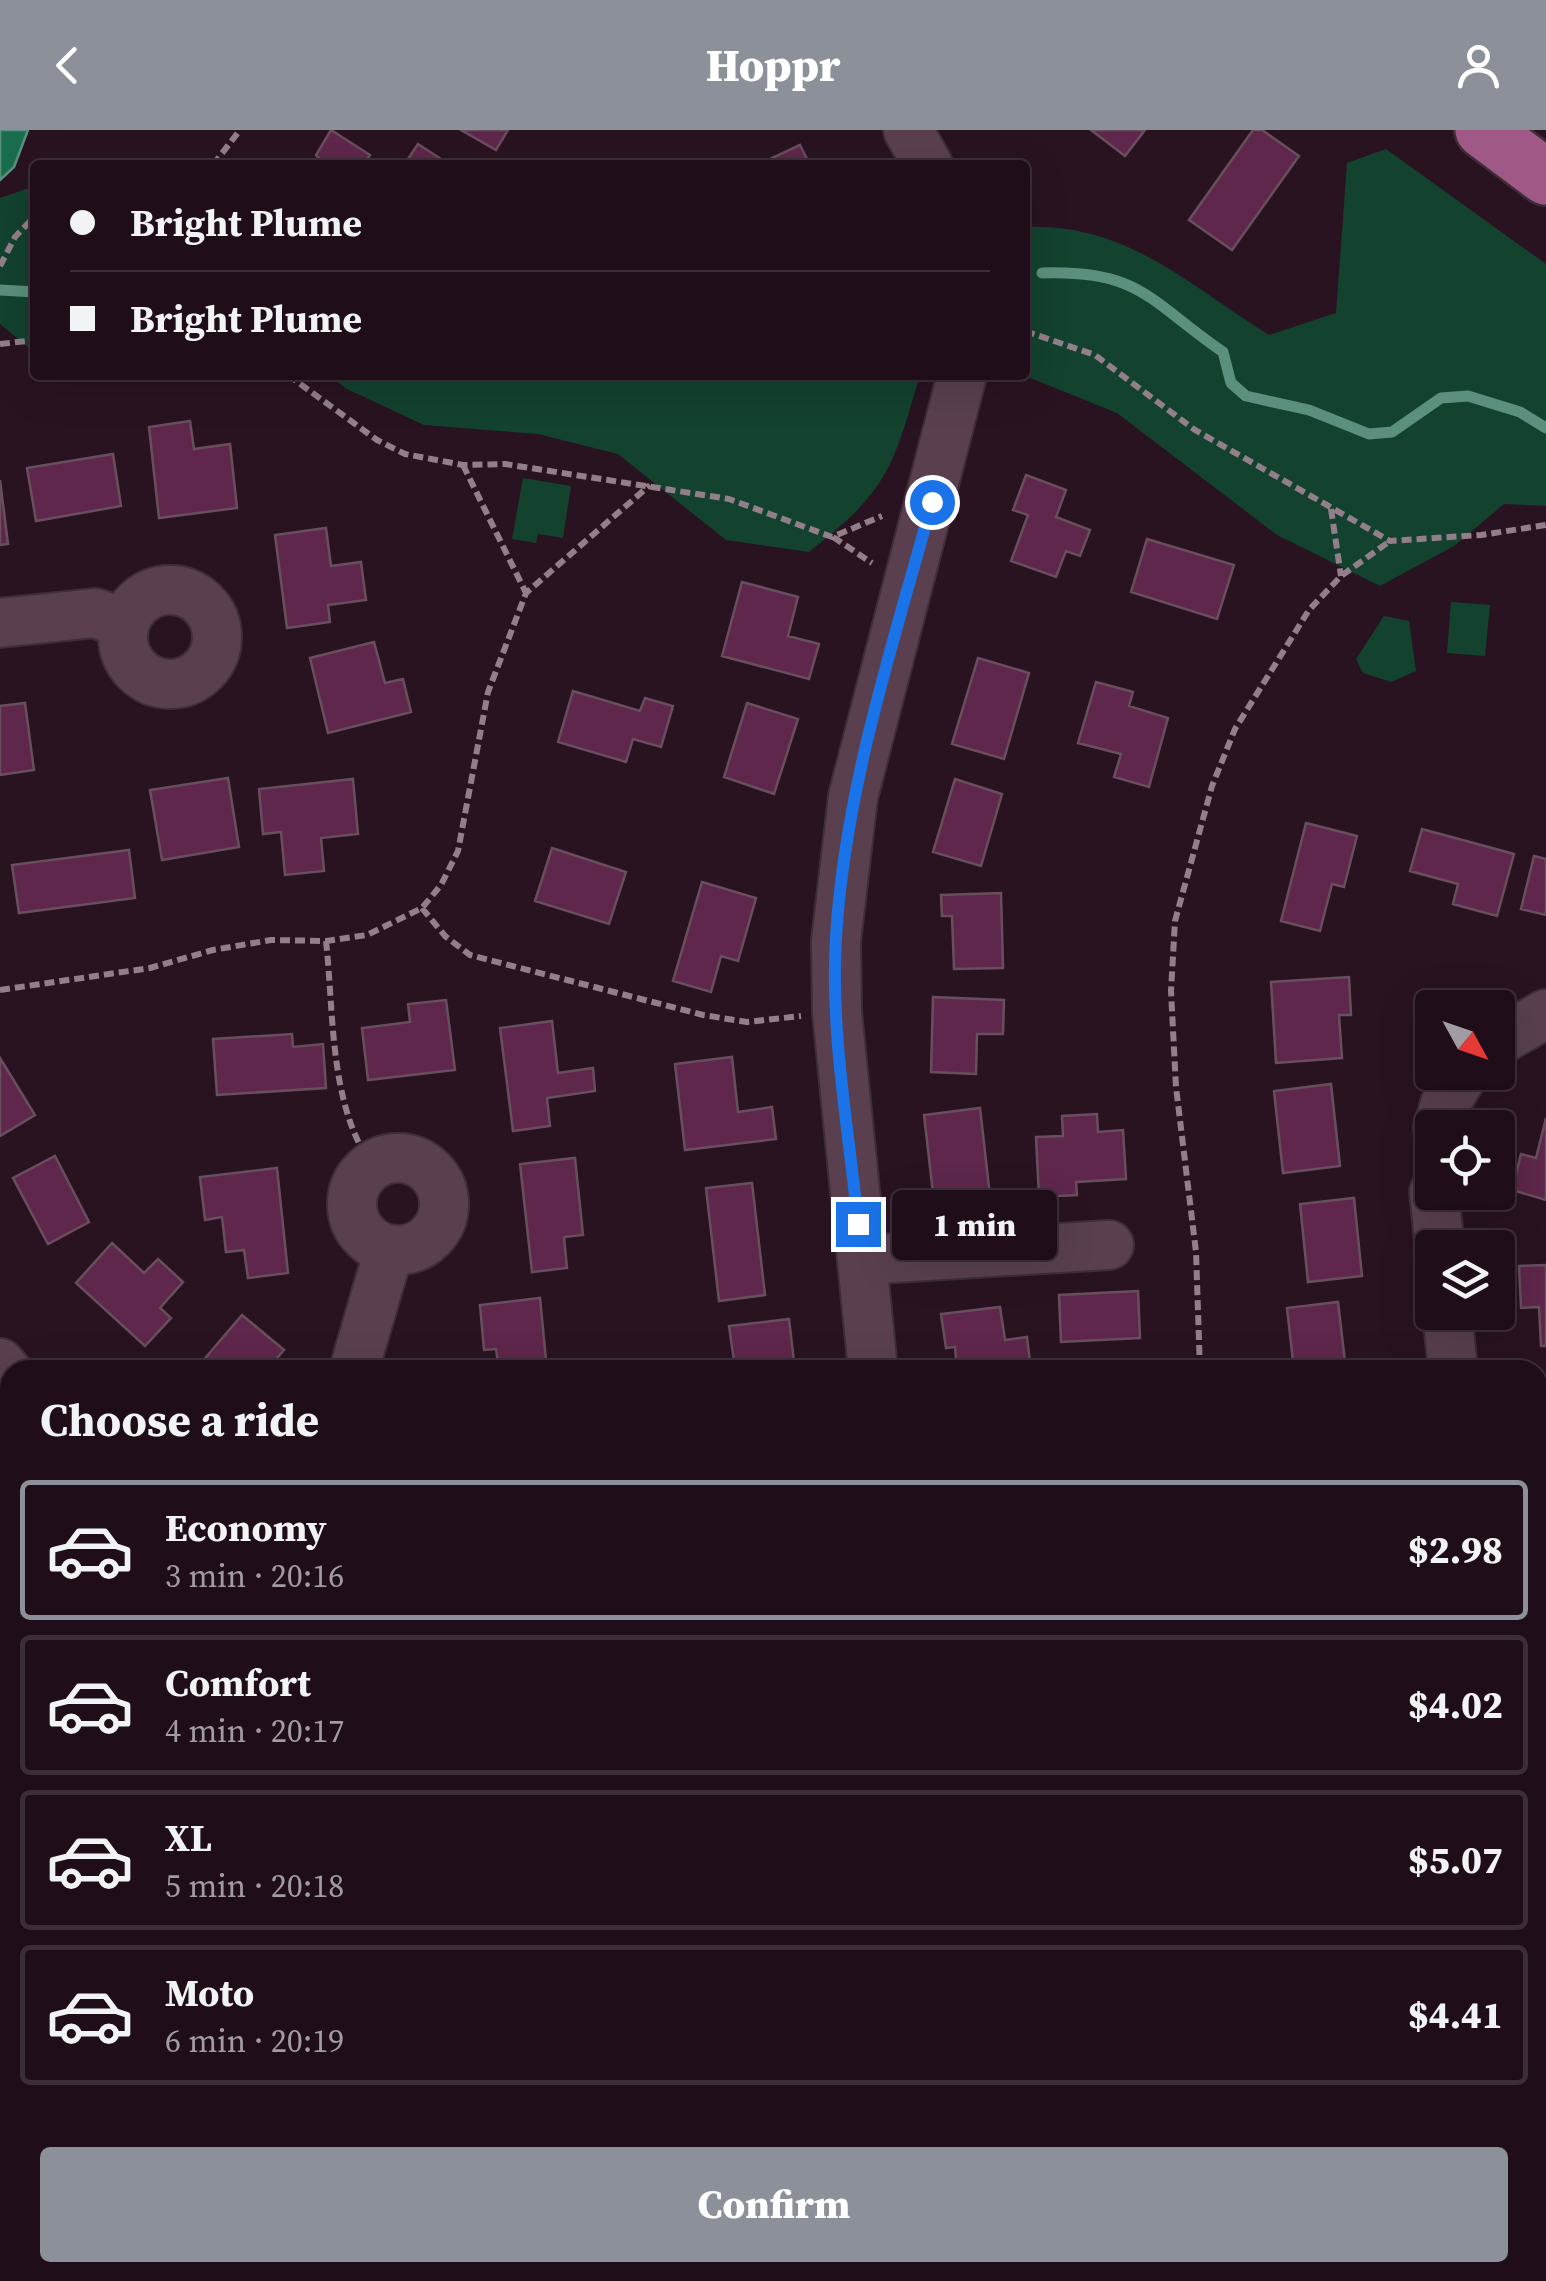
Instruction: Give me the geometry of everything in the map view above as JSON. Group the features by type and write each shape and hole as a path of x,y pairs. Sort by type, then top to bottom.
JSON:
{"main road":[{"path":"1483,130 1546,177"}],"street":[{"path":"908,130 925,160"},
{"path":"872,1360 837,1012 836,941 852,796 961,380"},
{"path":"0,624 49,614 95,613 125,624"},
{"path":"1515,1031 1546,1014"},
{"path":"399,1157 420,1163 435,1176 444,1198 443,1214 435,1232 405,1250 388,1250 370,1242 352,1215 358,1179 372,1165 399,1157"},
{"path":"862,1260 1109,1244"},
{"path":"357,1360 388,1250"},
{"path":"1449,1330 1452,1360"}],"path":[{"path":"218,160 240,130"},
{"path":"2,262 30,223"},
{"path":"1030,333 1096,355 1194,430 1288,479 1330,509 1390,541 1481,536 1546,525"},
{"path":"1,343 30,340"},
{"path":"295,380 377,440 405,454 464,465 505,464 730,499 832,536 932,502"},
{"path":"464,465 526,593"},
{"path":"0,990 150,968 212,950 271,940 326,941 367,935 422,908 441,885 458,850 488,692 526,593 650,485"},
{"path":"1330,509 1341,576"},
{"path":"1200,1360 1196,1252 1176,1087 1171,991 1175,920 1212,786 1235,729 1309,610 1341,576 1390,541"},
{"path":"422,908 445,936 470,955 648,1004 747,1022 837,1012"},
{"path":"326,941 352,1138 372,1165"}],"shaded area":[{"path":"0,130 28,130 14,167 0,180"},
{"path":"1386,149 1546,264 1546,506 1504,504 1454,546 1380,586 1277,535 1117,413 1030,378 1030,227 1061,228 1125,246 1183,277 1269,335 1336,313 1347,163"},
{"path":"30,188 30,349 0,324 0,198"},
{"path":"336,380 918,380 884,476 856,511 809,552 726,540 618,454 538,434 424,425"},
{"path":"523,478 571,486 563,538 538,534 536,543 512,539"},
{"path":"1451,602 1490,605 1485,656 1447,653"},
{"path":"1384,616 1409,621 1416,671 1391,682 1363,673 1356,659"}],"building":[{"path":"331,130 370,155 366,160 320,160 316,155"},
{"path":"461,130 508,130 496,150"},
{"path":"1091,130 1145,130 1125,156"},
{"path":"1253,130 1262,130 1299,156 1232,250 1189,220"},
{"path":"418,144 442,160 407,160"},
{"path":"800,145 808,160 768,160"},
{"path":"190,421 194,449 230,444 237,508 159,518 149,427"},
{"path":"113,454 121,506 36,521 27,468"},
{"path":"1026,475 1066,490 1056,517 1090,530 1080,556 1066,551 1056,577 1011,561 1028,515 1013,510"},
{"path":"0,480 8,544 0,545"},
{"path":"326,528 331,566 361,562 366,600 328,605 330,622 287,628 275,535"},
{"path":"1147,539 1234,565 1217,619 1131,592"},
{"path":"742,582 798,597 788,636 819,644 809,679 722,656"},
{"path":"374,642 385,683 403,679 411,712 328,733 310,658"},
{"path":"978,658 1029,673 1004,759 952,744"},
{"path":"1096,682 1133,692 1129,706 1168,718 1149,787 1114,777 1121,754 1078,743"},
{"path":"573,691 640,711 645,698 673,706 661,747 633,739 626,762 558,742"},
{"path":"25,703 34,770 0,775 0,706"},
{"path":"747,703 798,719 774,794 724,777"},
{"path":"228,778 239,847 162,860 150,790"},
{"path":"353,779 358,834 321,838 324,871 285,875 281,832 263,834 259,789"},
{"path":"955,779 1002,794 981,866 933,852"},
{"path":"1306,823 1357,836 1344,887 1332,884 1320,931 1281,921"},
{"path":"1422,829 1514,854 1497,916 1453,904 1458,884 1410,871"},
{"path":"552,848 626,872 609,924 535,901"},
{"path":"129,850 135,898 19,913 12,865"},
{"path":"1534,856 1546,859 1546,915 1521,909"},
{"path":"702,882 756,898 738,961 721,956 711,992 673,981"},
{"path":"1001,893 1003,968 954,969 952,916 942,916 941,895"},
{"path":"1349,977 1351,1015 1339,1015 1342,1058 1276,1063 1271,982"},
{"path":"933,997 1004,1000 1003,1034 977,1034 976,1074 931,1072"},
{"path":"446,1000 455,1070 368,1080 362,1028 410,1022 408,1004"},
{"path":"552,1021 558,1073 593,1068 595,1091 547,1098 550,1126 513,1131 500,1028"},
{"path":"292,1034 293,1047 323,1044 326,1088 217,1095 213,1039"},
{"path":"732,1057 738,1112 772,1107 776,1139 685,1150 675,1064"},
{"path":"0,1058 35,1115 0,1136"},
{"path":"1331,1084 1340,1166 1283,1173 1274,1091"},
{"path":"980,1108 990,1196 934,1202 924,1115"},
{"path":"1097,1114 1098,1132 1123,1130 1126,1179 1076,1182 1077,1195 1039,1197 1036,1137 1063,1136 1062,1116"},
{"path":"1546,1118 1546,1200 1515,1191 1521,1154 1536,1158"},
{"path":"55,1156 89,1222 48,1244 13,1178"},
{"path":"575,1158 583,1235 564,1237 567,1268 532,1272 520,1164"},
{"path":"277,1168 288,1273 248,1278 244,1250 226,1252 222,1217 205,1220 200,1177"},
{"path":"752,1183 765,1295 719,1301 706,1188"},
{"path":"1354,1198 1362,1276 1308,1282 1300,1204"},
{"path":"112,1243 144,1273 158,1259 183,1282 160,1308 171,1318 145,1346 76,1283"},
{"path":"1546,1265 1546,1346 1541,1346 1539,1307 1521,1308 1519,1266"},
{"path":"1138,1291 1140,1338 1061,1342 1059,1295"},
{"path":"540,1298 546,1360 498,1360 496,1349 484,1350 480,1305"},
{"path":"1338,1302 1345,1360 1293,1360 1287,1308"},
{"path":"1000,1307 1005,1340 1027,1337 1030,1360 956,1360 955,1347 946,1348 941,1314"},
{"path":"242,1315 284,1350 276,1360 204,1360"},
{"path":"789,1319 794,1360 734,1360 729,1326"}],"waterway":[{"path":"1042,273 1075,273 1123,283 1159,303 1223,352 1231,383 1246,396 1309,410 1369,434 1392,432 1441,398 1468,396 1520,412 1546,428"},
{"path":"0,290 30,292"}],"route":[{"path":"858,1224 837,1012 836,941 842,872 852,796 932,502"}]}
